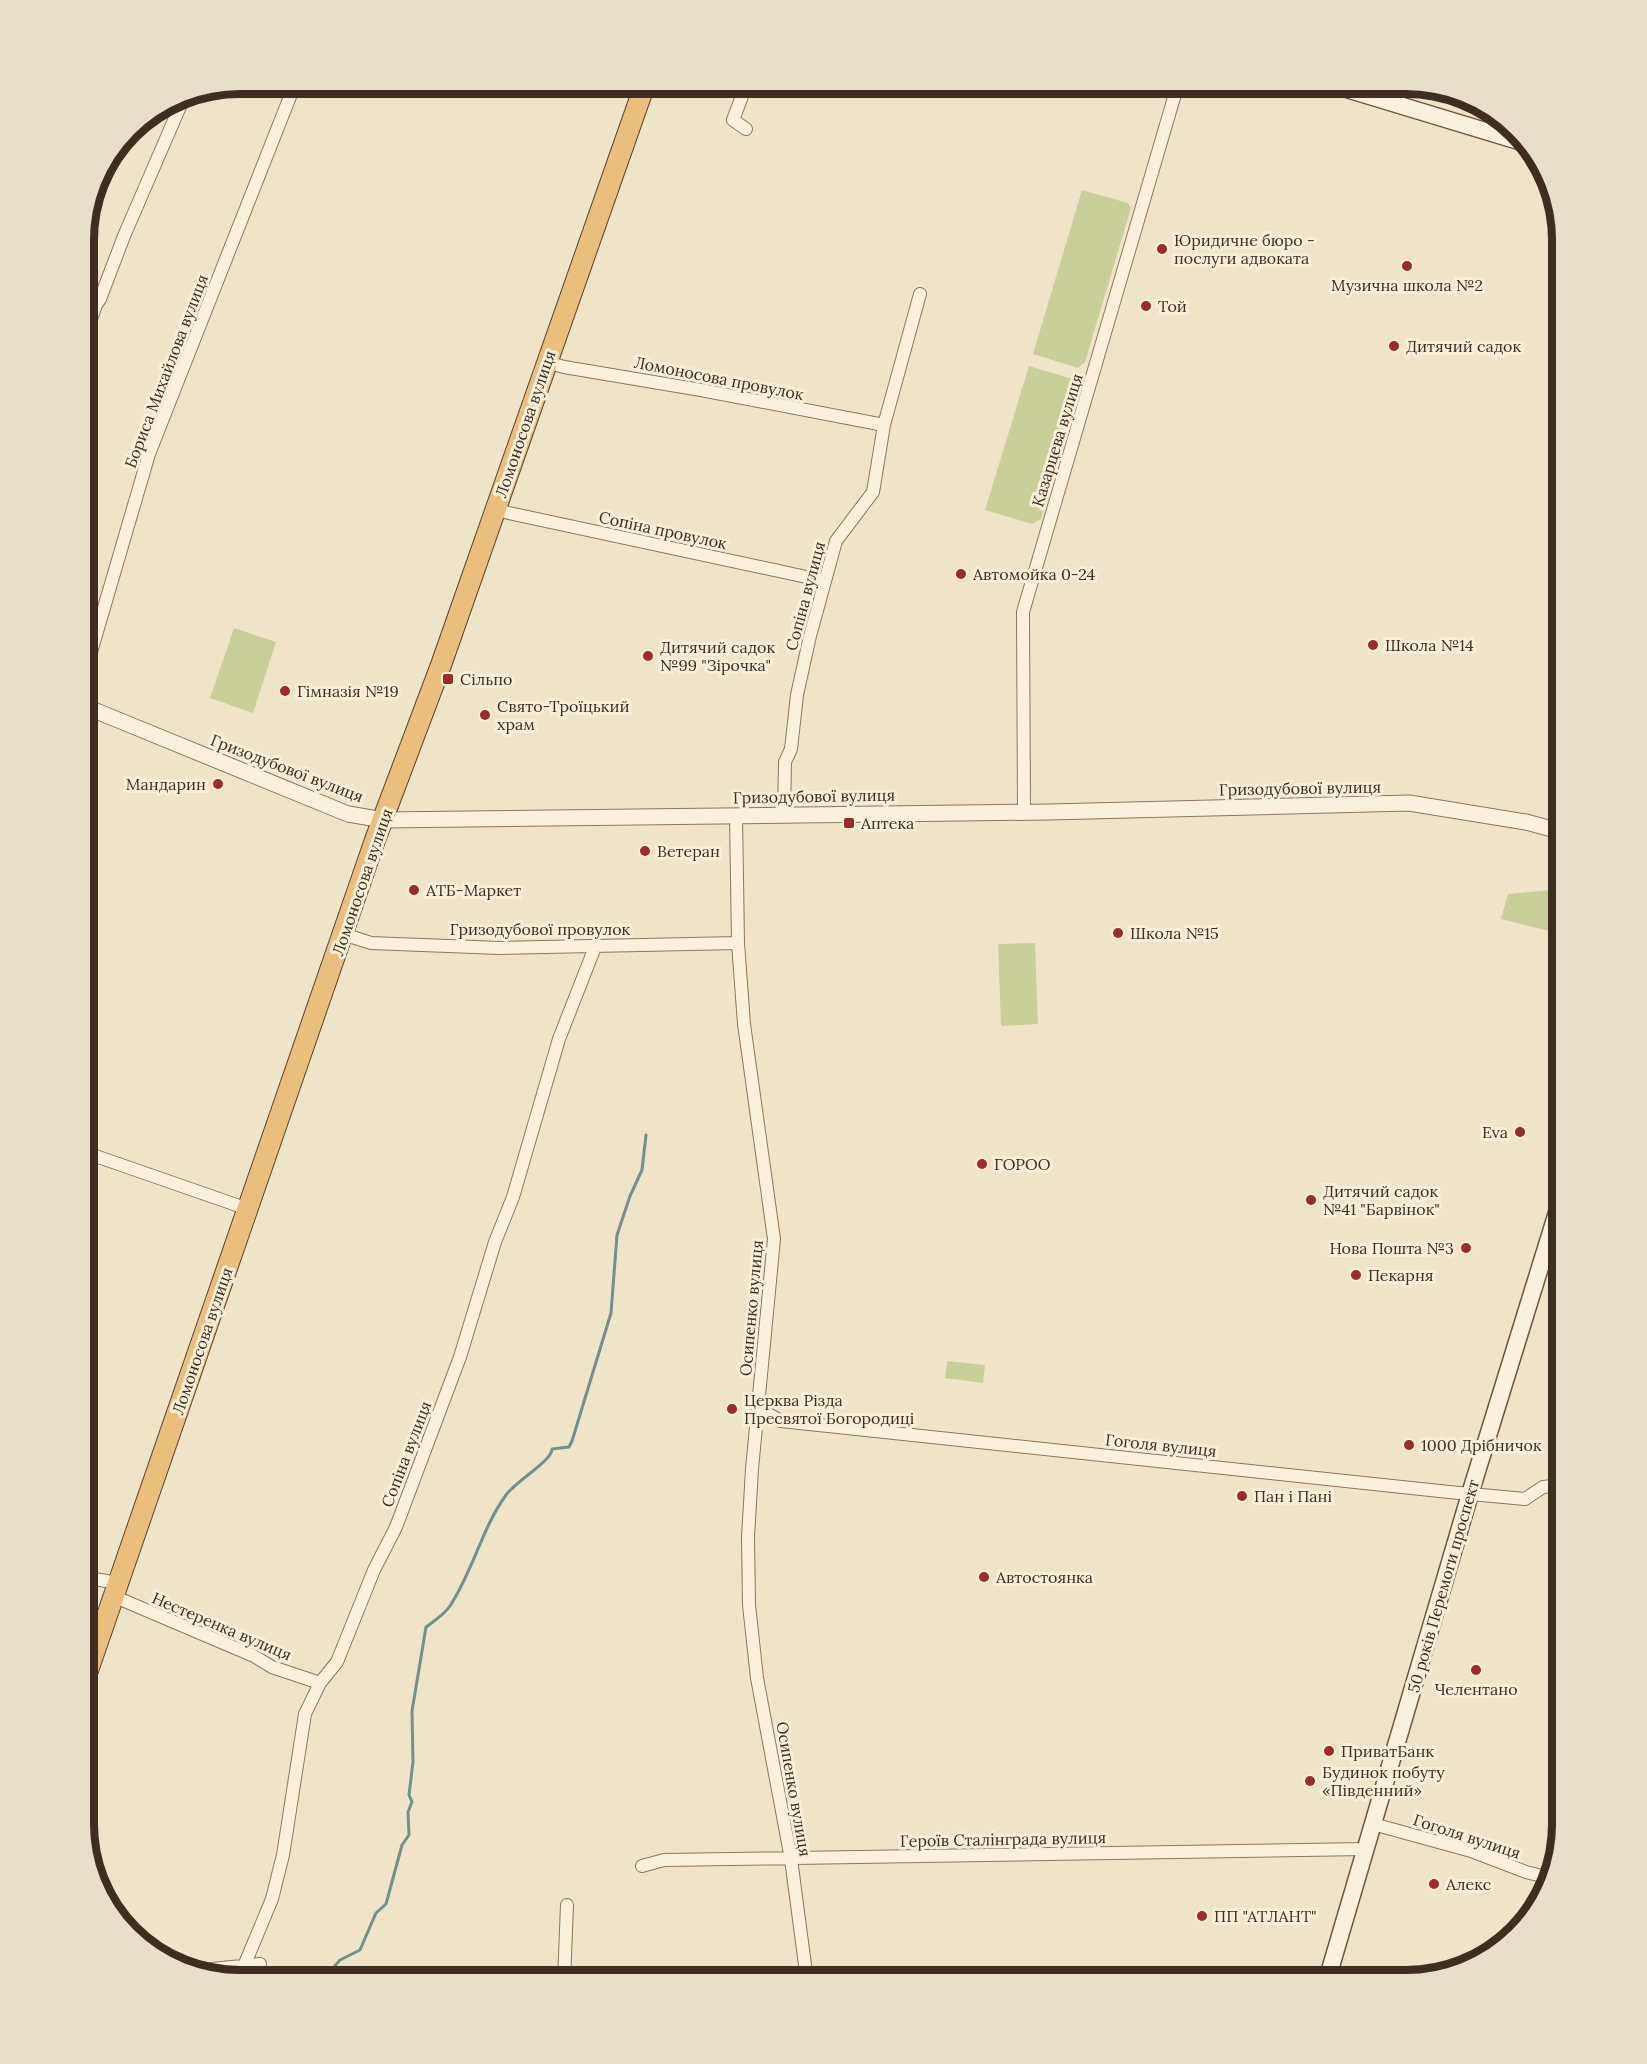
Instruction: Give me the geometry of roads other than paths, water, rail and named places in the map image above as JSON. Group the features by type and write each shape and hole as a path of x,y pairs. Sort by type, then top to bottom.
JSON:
{"highway":[{"name":"Ломоносова вулиця","path":"94,1652 343,934 641,94"}],"main road":[{"path":"1366,95 1511,139"},
{"name":"50 років Перемоги проспект","path":"1330,1970 1470,1494 1552,1229"}],"street":[{"name":"Бориса Михайлова вулиця","path":"95,639 149,454 291,94"},
{"path":"743,94 733,120 746,129"},
{"name":"Казарцева вулиця","path":"1024,812 1023,612 1175,95"},
{"path":"95,293 179,109"},
{"name":"Сопіна вулиця","path":"784,815 785,762 791,748 797,695 825,581 836,541 873,492 884,425 920,294"},
{"name":"Ломоносова провулок","path":"547,362 884,425"},
{"name":"Сопіна провулок","path":"495,510 825,581"},
{"name":"Гризодубової вулиця","path":"95,710 348,814 384,819 1024,812 1409,803 1526,822 1552,829"},
{"name":"Осипенко вулиця","path":"736,815 738,943 744,1024 753,1103 774,1239 748,1537 749,1605 757,1678 791,1859 806,1970"},
{"name":"Гризодубової провулок","path":"343,934 371,943 500,948 738,943"},
{"name":"Сопіна вулиця","path":"244,1966 272,1899 292,1807 305,1714 320,1683 338,1662 423,1458 460,1356 495,1242 513,1197 559,1040 595,947"},
{"path":"94,1156 248,1209"},
{"name":"Гоголя вулиця","path":"759,1402 768,1414 781,1422 1525,1499 1543,1487 1552,1486"},
{"name":"Нестеренка вулиця","path":"94,1581 272,1667 320,1683"},
{"name":"Гоголя вулиця","path":"1373,1824 1472,1851 1543,1876"},
{"name":"Героїв Сталінграда вулиця","path":"642,1866 664,1860 1366,1849"},
{"path":"564,1970 567,1905"},
{"path":"222,1968 260,1964"}],"waterway":[{"path":"333,1968 340,1960 360,1950 376,1913 386,1904 402,1845 409,1835 408,1812 412,1802 409,1795 413,1762 412,1711 426,1627 442,1615 458,1593 490,1521 506,1495 540,1465 552,1449 569,1447 572,1441 611,1313 617,1235 630,1196 642,1170 646,1135"}],"place":[{"name":"Юридичне бюро - послуги адвоката","path":"1162,249"},
{"name":"Музична школа №2","path":"1407,266"},
{"name":"Той","path":"1146,306"},
{"name":"Дитячий садок","path":"1394,346"},
{"name":"Автомойка 0-24","path":"961,574"},
{"name":"Школа №14","path":"1373,645"},
{"name":"Дитячий садок №99 \"Зірочка\"","path":"648,656"},
{"name":"Сільпо","path":"448,679"},
{"name":"Гімназія №19","path":"285,691"},
{"name":"Свято-Троїцький храм","path":"485,715"},
{"name":"Мандарин","path":"218,784"},
{"name":"Аптека","path":"849,823"},
{"name":"Ветеран","path":"645,851"},
{"name":"АТБ-Маркет","path":"414,890"},
{"name":"Школа №15","path":"1118,933"},
{"name":"Eva","path":"1520,1132"},
{"name":"ГОРОО","path":"982,1164"},
{"name":"Дитячий садок №41 \"Барвінок\"","path":"1311,1200"},
{"name":"Нова Пошта №3","path":"1466,1248"},
{"name":"Пекарня","path":"1356,1275"},
{"name":"Церква Різда Пресвятої Богородиці","path":"732,1409"},
{"name":"1000 Дрібничок","path":"1409,1445"},
{"name":"Пан і Пані","path":"1242,1496"},
{"name":"Автостоянка","path":"984,1577"},
{"name":"Челентано","path":"1476,1670"},
{"name":"ПриватБанк","path":"1329,1751"},
{"name":"Будинок побуту «Південний»","path":"1310,1781"},
{"name":"Алекс","path":"1434,1884"},
{"name":"ПП \"АТЛАНТ\"","path":"1202,1916"}]}
